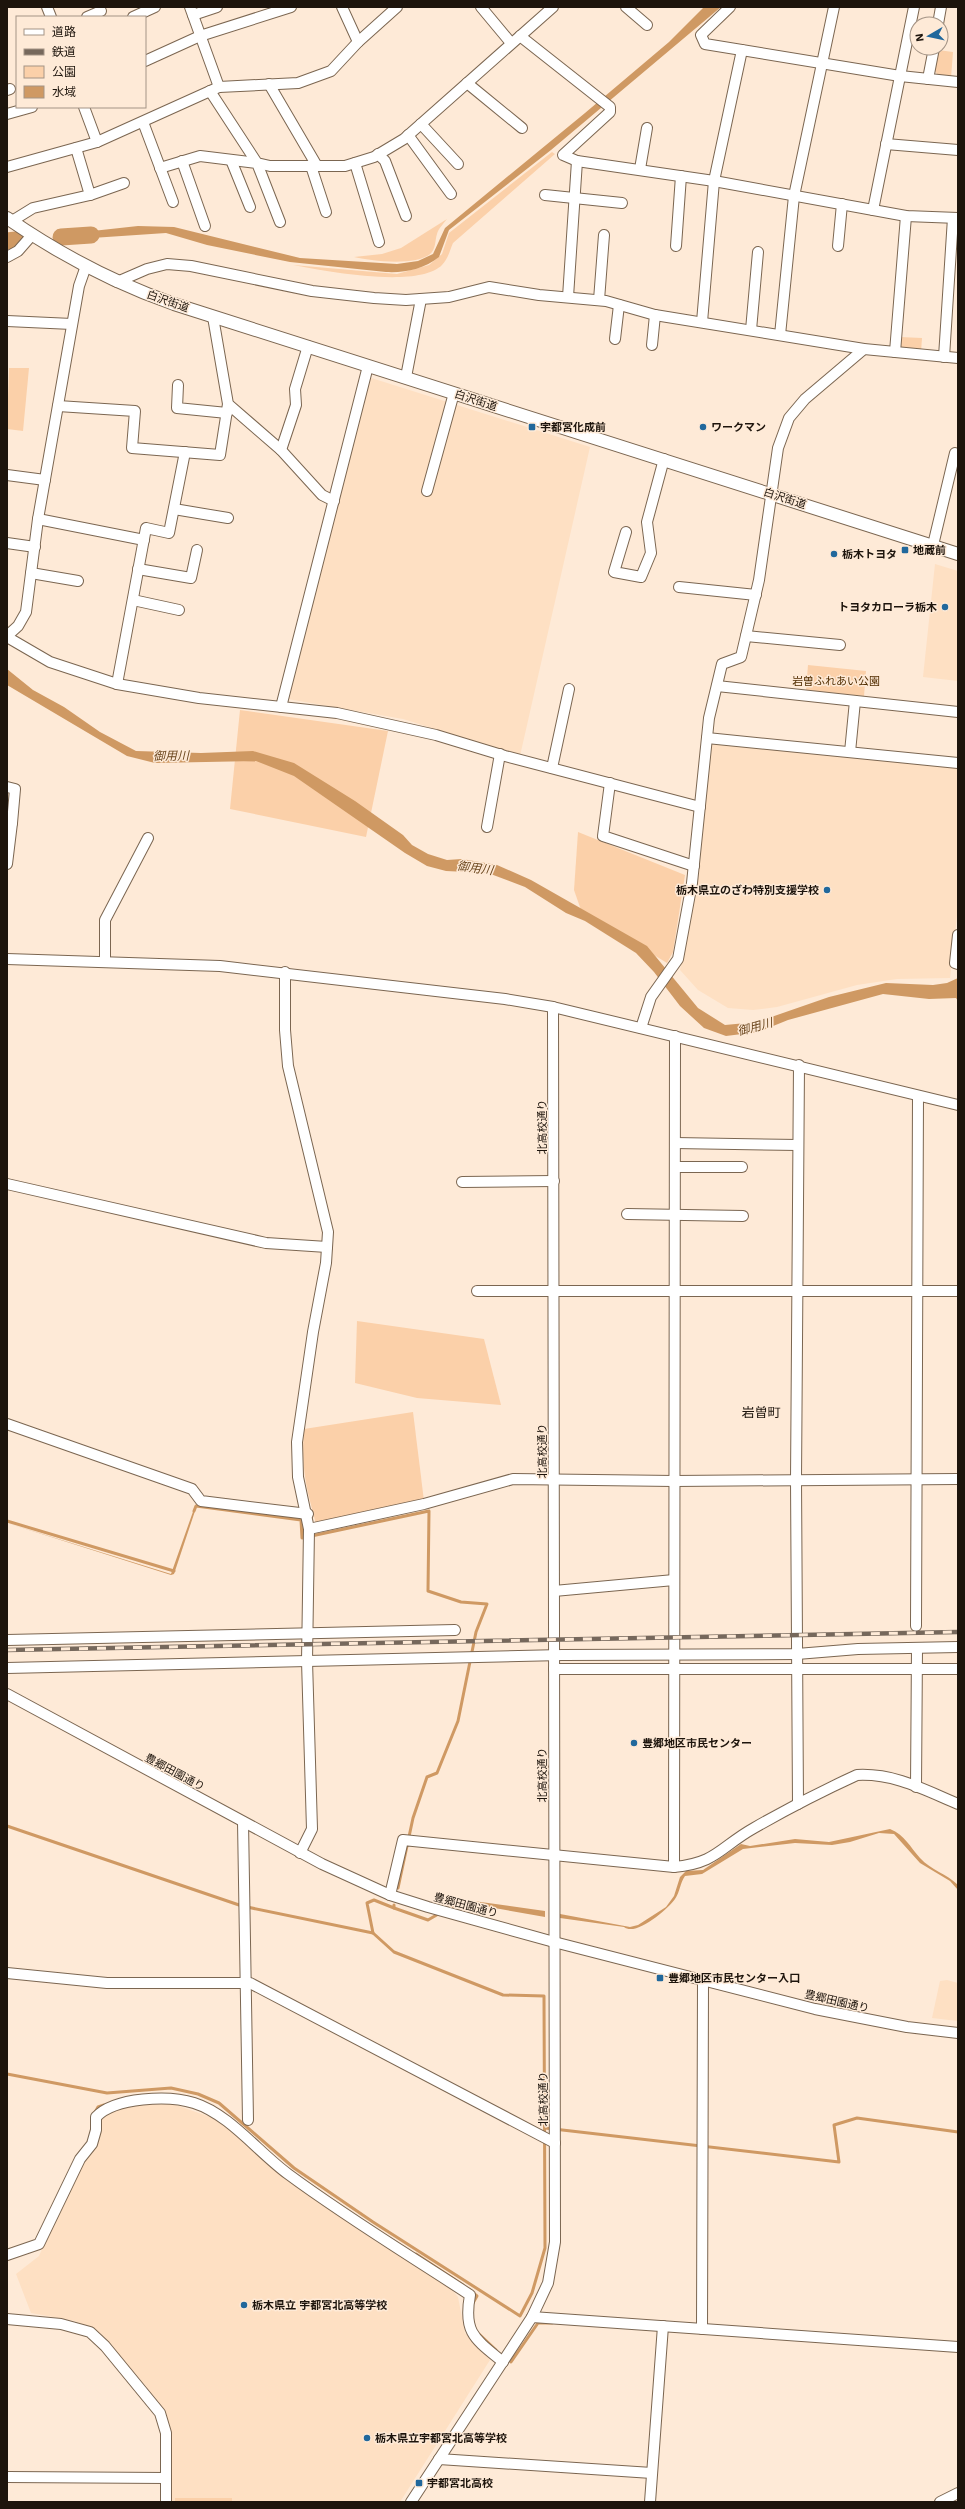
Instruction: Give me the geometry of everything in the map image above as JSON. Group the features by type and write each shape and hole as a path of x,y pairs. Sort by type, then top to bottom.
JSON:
{"main road":[{"name":"白沢街道","path":"9,220 32,235 117,282 213,317 664,459 958,554"}],"street":[{"path":"135,16 155,7"},
{"path":"217,7 191,11 200,36 215,89 257,163 280,222"},
{"path":"146,61 200,36 291,7"},
{"path":"342,7 358,42"},
{"path":"7,167 97,142 215,89 298,83 331,71 358,42 397,7"},
{"path":"481,7 510,42"},
{"path":"160,168 200,156 270,166 345,166 378,154 408,135 467,83 510,42 520,36 553,7"},
{"path":"626,7 647,25"},
{"path":"730,7 701,35 705,44 900,76 958,82"},
{"path":"780,334 794,196 834,7"},
{"path":"873,210 914,7"},
{"path":"89,16 101,11"},
{"path":"520,36 610,107 610,112 563,155 577,161 714,181 906,216 956,218 944,357"},
{"path":"702,322 714,181 742,50"},
{"path":"928,79 932,56"},
{"path":"467,83 522,128"},
{"path":"269,84 314,166 326,212"},
{"path":"7,114 28,108"},
{"path":"84,108 97,142"},
{"path":"143,122 173,202"},
{"path":"421,124 458,164"},
{"path":"640,169 647,128"},
{"path":"408,135 451,194"},
{"path":"886,144 958,150"},
{"path":"76,148 90,194"},
{"path":"378,154 385,161 406,216"},
{"path":"231,160 250,207"},
{"path":"568,298 577,161"},
{"path":"182,162 205,226"},
{"path":"355,162 379,242"},
{"path":"676,246 681,176"},
{"path":"9,220 33,208 90,194 124,183"},
{"path":"545,194 622,203"},
{"path":"838,246 842,204"},
{"path":"895,352 906,216"},
{"path":"7,257 18,251 32,235"},
{"path":"599,300 604,235"},
{"path":"751,330 758,252"},
{"path":"117,282 147,268 166,264 191,266 312,291 374,298 421,299 449,296 489,287 568,298 599,300 655,315 780,334 864,349 958,358"},
{"path":"86,266 79,286 38,519 26,612 18,626 7,637 50,662 117,684 199,698 360,718 436,735 500,754 700,807"},
{"path":"406,377 421,299"},
{"path":"615,339 619,305"},
{"path":"652,345 655,315"},
{"path":"58,406 135,411 132,448 220,455 228,409 213,317"},
{"path":"7,321 72,324"},
{"path":"281,450 296,405 295,389 308,346"},
{"path":"641,1028 650,996 678,960 694,866 709,718 722,664 741,657 756,595 770,493 778,448 789,418 805,399 864,349"},
{"path":"281,707 368,366"},
{"path":"178,385 177,408 228,409 281,450 322,495 334,501"},
{"path":"427,491 454,393"},
{"path":"117,684 146,528 169,533 185,452"},
{"path":"933,546 955,453"},
{"path":"626,532 614,572 641,577 651,552 647,522 664,459"},
{"path":"7,475 45,480"},
{"path":"174,509 228,518"},
{"path":"38,519 144,540"},
{"path":"7,543 34,547"},
{"path":"138,569 191,578 197,550"},
{"path":"31,573 78,581"},
{"path":"679,587 756,595"},
{"path":"133,600 179,610"},
{"path":"746,636 840,645"},
{"path":"717,686 958,712"},
{"path":"552,768 569,689"},
{"path":"850,752 855,701"},
{"path":"706,738 958,763"},
{"path":"487,827 500,754"},
{"path":"610,783 603,836 694,866"},
{"path":"7,787 15,789 9,821 7,864"},
{"path":"104,962 104,920 148,838"},
{"path":"957,964 958,935"},
{"path":"7,959 220,966 285,972 553,1007 799,1065 918,1096 958,1104"},
{"path":"285,972 285,1030 288,1066 328,1232 327,1247 297,1442 298,1477 308,1514 309,1529 307,1661 312,1829 300,1852"},
{"name":"北高校通り","path":"411,2502 532,2317 548,2283 553,2263 555,2242 555,1292 553,1007"},
{"path":"674,1867 675,1036"},
{"path":"798,1804 796,1480 799,1065"},
{"path":"916,1626 918,1096"},
{"path":"675,1143 798,1145"},
{"path":"675,1167 742,1167"},
{"path":"462,1182 554,1181"},
{"path":"7,1184 260,1242 327,1247"},
{"path":"627,1214 743,1216"},
{"path":"477,1291 958,1291"},
{"path":"7,1424 192,1489 201,1501 308,1514"},
{"path":"309,1529 424,1504 513,1479 674,1481 958,1479"},
{"path":"554,1591 674,1580"},
{"path":"7,1640 455,1630"},
{"path":"7,1668 554,1655 797,1654 858,1649 958,1647"},
{"path":"916,1787 917,1648"},
{"path":"554,1669 958,1669"},
{"name":"豊郷田園通り","path":"7,1694 300,1852 390,1894 428,1907 554,1942 860,2020 958,2033"},
{"path":"390,1894 403,1840 674,1867 694,1865 711,1858 752,1829 857,1775 876,1774 896,1778 958,1804"},
{"path":"243,1822 248,2120"},
{"path":"7,1974 107,1983 245,1981 555,2143"},
{"path":"702,2329 703,1981"},
{"path":"7,2255 39,2244 80,2159 92,2144 96,2130 96,2117 102,2110 123,2103 163,2098 194,2103 217,2113 286,2173 333,2206 470,2295 466,2316 471,2330 484,2346 503,2362"},
{"path":"532,2317 958,2347"},
{"path":"7,2319 62,2324 90,2332 105,2346 160,2413 166,2433 166,2502"},
{"path":"650,2502 663,2326"},
{"path":"439,2459 652,2473"},
{"path":"7,2477 166,2478"},
{"path":"940,2502 958,2493"}],"shaded area":[{"path":"365,376 590,447 520,756 403,719 282,698"},
{"path":"935,564 958,571 958,681 923,677"},
{"name":"栃木県立のざわ特別支援学校","path":"710,744 958,765 958,907 950,978 897,979 857,985 777,1007 753,1010 728,1008 698,990 680,970 699,874"},
{"path":"947,1980 958,1983 958,2021 932,2018 940,1981"},
{"name":"栃木県立 宇都宮北高等学校","path":"173,2104 216,2119 297,2186 375,2241 448,2285 458,2297 465,2333 490,2360 400,2502 172,2502 172,2444 165,2415 146,2386 100,2333 75,2321 31,2313 16,2274 39,2256 101,2115 130,2105"}],"green space":[{"path":"949,51 953,52 951,78 938,75 934,70 937,56 949,56"},
{"path":"552,152 555,154 453,243 444,263 430,272 413,276 370,276 326,271 293,265 397,274 429,265 442,254 449,233"},
{"path":"447,219 436,236 435,245 432,252 426,257 417,260 394,262 354,257 382,254 401,248"},
{"path":"900,337 922,338 921,352 902,350 899,347"},
{"path":"9,368 29,368 23,431 7,429"},
{"name":"岩曽ふれあい公園","path":"808,665 866,671 864,696 806,690"},
{"path":"240,710 388,731 366,837 230,809"},
{"path":"578,832 685,875 673,952 667,963 581,910 574,890"},
{"path":"357,1321 484,1339 501,1405 417,1398 355,1383"},
{"path":"413,1412 424,1501 316,1524 305,1477 303,1455 304,1429"},
{"path":"175,2498 232,2498 232,2502 175,2502"}],"water":[{"path":"704,7 721,7 551,150 449,230 439,257 427,265 407,271 386,272 290,262 207,245 166,233 77,239 65,234 138,226 174,227 300,258 397,264 418,261 433,254 445,228 669,42"},
{"name":"御用川","path":"7,669 33,690 64,707 100,732 136,751 201,753 253,751 294,763 355,801 403,835 412,845 428,854 447,860 462,859 497,865 531,880 647,946 698,1008 725,1025 757,1022 829,997 886,983 933,985 947,983 958,978 958,1001 956,998 929,999 883,994 788,1020 758,1032 726,1036 704,1028 680,1006 654,972 636,953 585,921 566,913 525,887 488,873 446,871 427,866 405,853 294,776 256,761 155,763 127,756 7,685"},
{"path":"195,1506 196,1508 174,1574 171,1575 7,1523 171,1574"},
{"path":"890,1829 900,1835 924,1862 958,1885 958,1890 950,1881 920,1863 894,1834 879,1833 850,1842 832,1845 795,1843 743,1849 702,1874 685,1876 677,1896 671,1903 659,1915 644,1925 636,1928 629,1929 560,1918 560,1914 630,1927 638,1925 666,1907 674,1896 680,1877 686,1871 703,1870 741,1844 750,1846 795,1839 829,1842"},
{"path":"459,1899 545,1911 545,1917 461,1902"}],"waterway":[{"path":"61,237 91,235"},
{"path":"7,241 16,240"},
{"path":"194,1511 196,1506 301,1520 302,1538 429,1511 428,1591 461,1602 487,1604 476,1632 458,1721 437,1773 427,1777 413,1818 398,1888"},
{"path":"7,1521 174,1571"},
{"path":"7,1826 242,1906"},
{"path":"247,1907 373,1933 367,1903 374,1900 394,1908 394,1905"},
{"path":"447,1909 463,1901"},
{"path":"394,1908 428,1920 440,1913"},
{"path":"7,2074 107,2093 171,2088 198,2094 219,2103 294,2168 373,2222 520,2316 532,2293 545,2248 544,1996 503,1995 394,1952 373,1933"},
{"path":"94,2114 98,2107 104,2105"},
{"path":"545,2128 839,2162 834,2125 857,2118 958,2132"},
{"path":"416,2254 463,2285"},
{"path":"472,2292 477,2296 473,2303"},
{"path":"511,2362 538,2323 552,2323"},
{"path":"479,2334 496,2350"}],"railway":[{"path":"7,1650 958,1632"}],"place":[{"name":"宇都宮化成前","path":"532,427"},
{"name":"ワークマン","path":"703,427"},
{"name":"地蔵前","path":"905,550"},
{"name":"栃木トヨタ","path":"834,554"},
{"name":"トヨタカローラ栃木","path":"945,607"},
{"name":"栃木県立のざわ特別支援学校","path":"827,890"},
{"name":"豊郷地区市民センター","path":"634,1743"},
{"name":"豊郷地区市民センター入口","path":"660,1978"},
{"name":"栃木県立 宇都宮北高等学校","path":"244,2305"},
{"name":"栃木県立宇都宮北高等学校","path":"367,2438"},
{"name":"宇都宮北高校","path":"419,2483"}],"district":[{"name":"岩曽町","path":"761,1412"}]}
